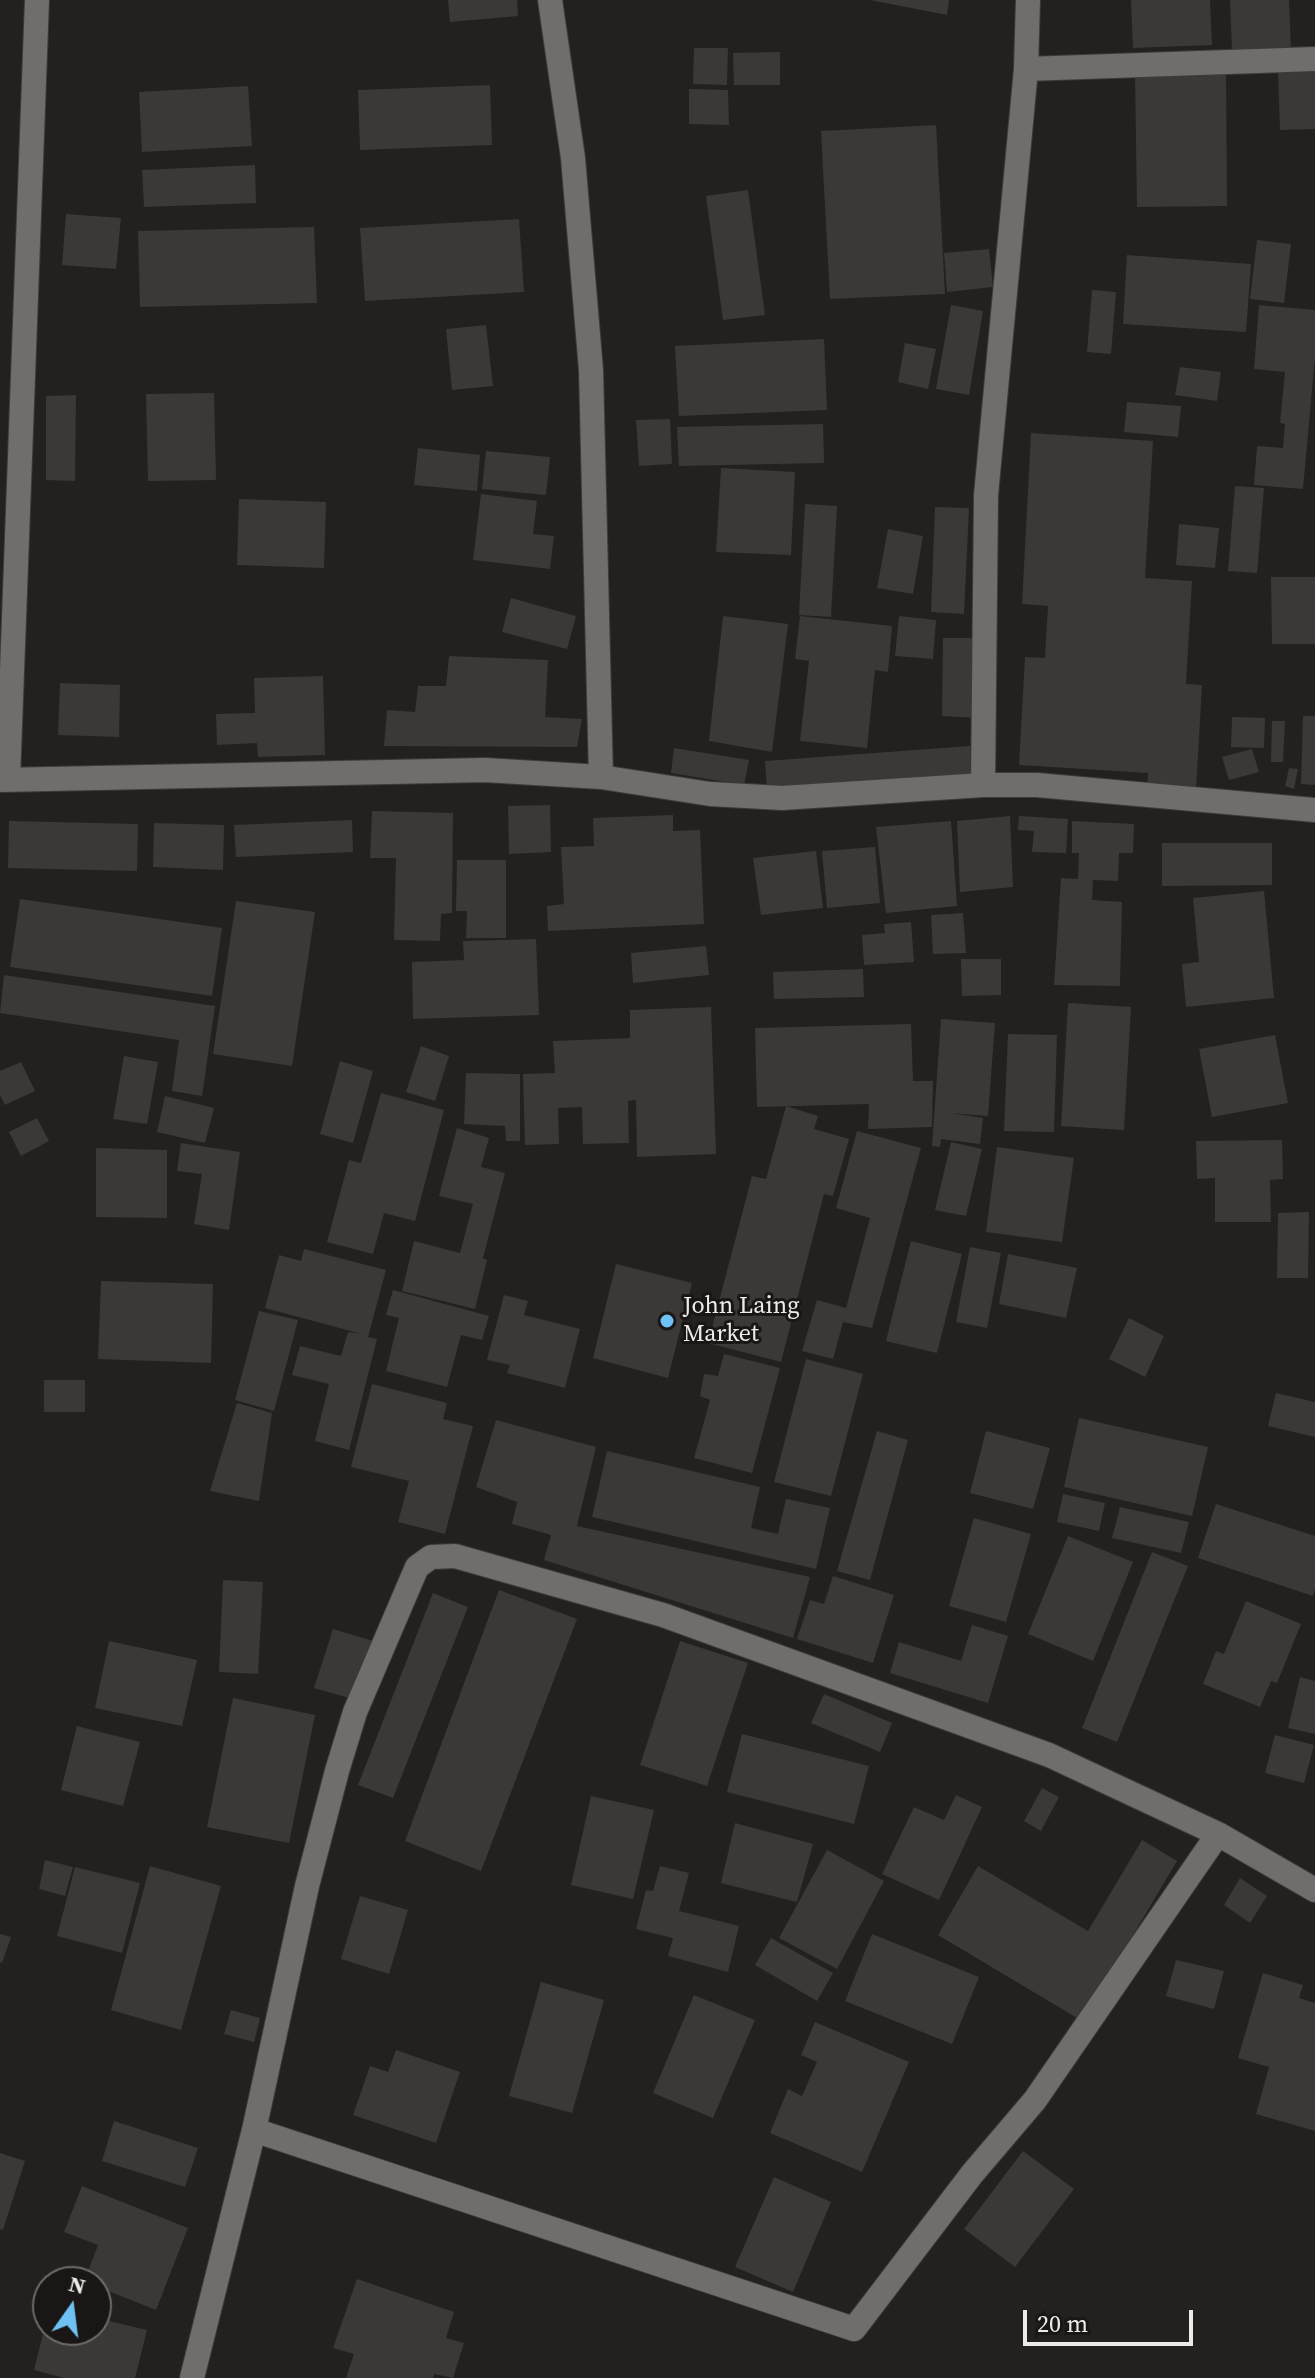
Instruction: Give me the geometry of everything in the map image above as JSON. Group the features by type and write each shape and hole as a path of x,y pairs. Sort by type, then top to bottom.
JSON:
{"street":[{"path":"37,0 4,780 485,770 601,777 710,794 782,798 983,785 1037,785 1315,810"},
{"path":"550,0 573,158 591,370 601,777"},
{"path":"983,785 986,495 1026,69 1028,0"},
{"path":"1026,69 1315,59"},
{"path":"192,2378 254,2130 307,1886 355,1712 417,1567 431,1557 455,1556 663,1615 1049,1755 1218,1834 1315,1890"},
{"path":"254,2130 854,2329 972,2174 1035,2100 1218,1834"}],"building":[{"path":"448,0 517,0 518,16 450,22"},
{"path":"870,0 949,0 947,15"},
{"path":"1131,0 1210,0 1212,45 1133,48"},
{"path":"1230,0 1289,0 1291,49 1232,51"},
{"path":"694,48 728,48 727,85 693,84"},
{"path":"780,52 780,85 734,85 733,53"},
{"path":"1315,70 1315,129 1280,130 1278,72"},
{"path":"1135,73 1226,73 1227,206 1137,207"},
{"path":"490,85 492,145 360,150 358,90"},
{"path":"248,86 252,146 142,152 139,92"},
{"path":"689,89 728,90 729,125 689,124"},
{"path":"936,125 945,294 830,299 821,131"},
{"path":"255,165 256,203 144,207 142,170"},
{"path":"748,190 765,315 723,320 706,196"},
{"path":"66,214 121,218 116,269 62,265"},
{"path":"519,219 524,292 365,301 360,228"},
{"path":"314,227 317,303 140,307 138,231"},
{"path":"1257,240 1291,244 1284,303 1250,299"},
{"path":"989,249 993,287 947,292 944,253"},
{"path":"1127,255 1251,264 1246,332 1123,324"},
{"path":"1092,290 1116,292 1111,354 1087,352"},
{"path":"951,305 983,311 969,395 936,389"},
{"path":"1259,305 1315,310 1315,357 1303,489 1254,485 1257,446 1283,448 1285,424 1280,423 1285,372 1254,369"},
{"path":"486,325 493,386 452,390 446,329"},
{"path":"824,339 827,410 679,416 675,346"},
{"path":"905,343 936,349 928,389 898,382"},
{"path":"1180,367 1221,372 1217,401 1175,395"},
{"path":"214,393 216,480 148,481 146,394"},
{"path":"76,395 75,481 46,480 46,396"},
{"path":"1127,402 1181,406 1178,437 1124,432"},
{"path":"670,419 672,464 639,466 636,420"},
{"path":"823,424 824,463 679,466 677,427"},
{"path":"1031,433 1153,441 1145,578 1192,581 1186,684 1202,685 1196,790 1147,787 1148,773 1019,765 1025,657 1045,658 1048,606 1022,604"},
{"path":"418,448 480,455 477,491 414,485"},
{"path":"486,451 550,457 546,495 482,489"},
{"path":"721,468 795,472 791,555 716,552"},
{"path":"1235,486 1264,488 1257,573 1228,571"},
{"path":"481,494 537,501 533,534 554,536 550,569 473,560"},
{"path":"239,499 326,502 324,568 237,565"},
{"path":"805,504 837,506 831,617 799,615"},
{"path":"935,507 969,508 964,614 931,612"},
{"path":"1179,524 1219,528 1215,568 1176,565"},
{"path":"888,529 923,536 913,594 877,588"},
{"path":"1271,577 1315,577 1315,644 1272,644"},
{"path":"511,598 576,616 567,649 502,632"},
{"path":"723,616 788,624 772,752 709,741"},
{"path":"800,616 892,626 888,672 875,670 867,748 800,741 809,661 795,659"},
{"path":"899,616 936,620 933,659 895,656"},
{"path":"943,638 979,638 978,718 942,716"},
{"path":"449,656 548,660 545,717 582,719 577,747 384,746 387,710 415,712 418,686 446,686"},
{"path":"323,676 325,755 258,757 257,743 217,745 216,714 255,713 254,678"},
{"path":"60,683 120,685 119,737 58,735"},
{"path":"1303,716 1315,716 1315,785 1301,784"},
{"path":"1232,717 1265,718 1264,748 1231,747"},
{"path":"1272,721 1285,721 1283,762 1271,762"},
{"path":"970,746 971,774 767,790 765,761"},
{"path":"674,748 749,760 744,785 671,773"},
{"path":"1252,749 1259,772 1229,780 1222,757"},
{"path":"1289,768 1298,769 1294,789 1285,786"},
{"path":"550,805 551,852 509,854 508,806"},
{"path":"372,811 453,813 452,913 441,914 440,941 394,940 396,858 370,858"},
{"path":"673,815 673,831 700,830 704,924 548,931 547,906 564,904 561,847 594,846 593,818"},
{"path":"1010,816 1013,887 960,892 957,821"},
{"path":"1019,816 1068,819 1066,853 1032,852 1034,831 1018,830"},
{"path":"352,820 353,852 236,857 234,825"},
{"path":"9,821 138,824 137,871 8,868"},
{"path":"951,821 957,906 886,913 876,827"},
{"path":"1072,821 1134,824 1133,853 1119,853 1118,881 1093,880 1092,900 1122,902 1120,986 1054,985 1061,878 1078,879 1079,853 1072,853"},
{"path":"154,823 224,825 223,870 153,867"},
{"path":"1162,843 1272,843 1272,885 1162,886"},
{"path":"875,847 880,903 827,908 822,851"},
{"path":"816,851 823,908 761,915 753,858"},
{"path":"457,860 506,860 506,938 466,938 467,911 456,911"},
{"path":"1264,891 1274,998 1186,1007 1182,964 1199,962 1193,898"},
{"path":"20,899 222,928 212,996 10,967"},
{"path":"236,901 315,912 292,1066 213,1054"},
{"path":"963,913 966,953 933,954 931,915"},
{"path":"911,922 914,962 864,965 862,935 885,933 884,924"},
{"path":"536,939 539,1015 413,1019 412,962 464,960 463,941"},
{"path":"706,946 709,975 633,983 631,953"},
{"path":"961,959 1001,959 1001,995 962,996"},
{"path":"863,969 864,997 774,999 773,972"},
{"path":"4,975 215,1006 202,1096 172,1091 179,1040 0,1013"},
{"path":"1068,1003 1131,1007 1124,1130 1061,1126"},
{"path":"711,1007 716,1154 637,1157 636,1100 628,1101 629,1143 583,1144 582,1107 558,1108 559,1144 525,1145 523,1074 555,1073 553,1041 630,1038 630,1010"},
{"path":"941,1019 995,1023 988,1116 951,1113 983,1118 980,1144 941,1139 940,1147 932,1146"},
{"path":"911,1024 913,1081 933,1081 932,1127 868,1129 869,1104 757,1107 755,1028"},
{"path":"1008,1034 1057,1035 1054,1132 1004,1131"},
{"path":"1275,1035 1288,1103 1212,1117 1199,1049"},
{"path":"421,1046 449,1056 435,1101 406,1092"},
{"path":"124,1056 158,1062 147,1124 113,1119"},
{"path":"340,1061 373,1071 353,1143 320,1134"},
{"path":"21,1062 35,1091 5,1105 0,1095 0,1071"},
{"path":"466,1073 520,1074 520,1141 506,1141 505,1126 464,1124"},
{"path":"381,1093 444,1110 415,1221 384,1213 373,1254 327,1242 349,1160 361,1163"},
{"path":"165,1096 214,1108 205,1143 157,1132"},
{"path":"786,1106 818,1116 814,1129 849,1139 833,1196 824,1194 781,1362 708,1343 752,1176 766,1179"},
{"path":"37,1118 49,1141 21,1156 9,1132"},
{"path":"457,1128 489,1138 481,1167 505,1173 483,1258 487,1260 475,1309 402,1291 414,1241 460,1253 473,1204 439,1196"},
{"path":"857,1131 921,1148 872,1328 843,1322 833,1359 802,1351 817,1300 846,1308 870,1218 836,1208"},
{"path":"1282,1140 1283,1179 1270,1180 1271,1222 1215,1222 1215,1178 1197,1179 1196,1141"},
{"path":"951,1142 982,1149 966,1216 935,1210"},
{"path":"181,1143 240,1152 229,1230 194,1224 202,1174 177,1171"},
{"path":"997,1147 1074,1158 1062,1242 986,1232"},
{"path":"96,1148 167,1150 167,1218 96,1217"},
{"path":"1309,1212 1308,1278 1277,1278 1278,1213"},
{"path":"911,1241 962,1254 937,1353 886,1341"},
{"path":"970,1247 1001,1253 987,1328 956,1322"},
{"path":"304,1249 386,1270 368,1337 377,1339 349,1450 315,1441 329,1384 292,1375 300,1346 341,1356 348,1332 362,1334 265,1308 279,1255 301,1261"},
{"path":"1008,1254 1077,1268 1066,1318 999,1304"},
{"path":"616,1264 692,1283 668,1378 593,1358"},
{"path":"101,1281 213,1284 211,1363 98,1359"},
{"path":"393,1290 489,1316 482,1340 461,1335 447,1387 386,1371 399,1318 386,1315"},
{"path":"504,1295 528,1301 524,1315 580,1329 565,1388 507,1373 510,1365 487,1360"},
{"path":"259,1311 298,1320 274,1411 235,1400"},
{"path":"1129,1318 1164,1336 1145,1377 1109,1359"},
{"path":"724,1354 780,1368 752,1473 694,1458 710,1400 700,1396 704,1374 718,1376"},
{"path":"806,1359 863,1374 831,1496 774,1482"},
{"path":"44,1380 85,1380 85,1412 44,1412"},
{"path":"372,1384 447,1403 443,1419 473,1426 445,1534 398,1522 409,1481 351,1467"},
{"path":"1276,1393 1315,1402 1315,1437 1268,1426"},
{"path":"237,1403 272,1413 259,1501 210,1491"},
{"path":"1079,1418 1208,1447 1192,1516 1064,1487"},
{"path":"496,1420 596,1447 577,1526 810,1577 793,1638 544,1560 551,1535 512,1524 517,1502 476,1487"},
{"path":"877,1431 908,1440 870,1580 837,1571"},
{"path":"986,1431 1050,1448 1033,1509 970,1493"},
{"path":"607,1451 760,1487 751,1528 778,1534 786,1499 830,1508 816,1569 592,1517"},
{"path":"1063,1494 1105,1503 1099,1531 1057,1522"},
{"path":"1216,1504 1315,1536 1313,1596 1198,1558"},
{"path":"1120,1507 1189,1522 1181,1553 1112,1538"},
{"path":"974,1518 1031,1534 1006,1622 949,1606"},
{"path":"1068,1536 1133,1562 1093,1661 1028,1634"},
{"path":"1152,1552 1188,1566 1117,1742 1082,1728"},
{"path":"833,1576 894,1595 873,1663 797,1639 810,1600 824,1604"},
{"path":"223,1580 263,1582 258,1674 219,1672"},
{"path":"499,1590 577,1619 481,1871 405,1841"},
{"path":"433,1593 468,1607 393,1798 358,1785"},
{"path":"1246,1601 1301,1624 1277,1683 1271,1681 1260,1707 1203,1684 1216,1651 1224,1654"},
{"path":"972,1625 1008,1636 988,1703 890,1673 899,1642 961,1661"},
{"path":"333,1629 373,1641 356,1700 314,1688"},
{"path":"109,1641 197,1660 182,1726 95,1708"},
{"path":"680,1641 748,1663 707,1786 640,1765"},
{"path":"1300,1677 1315,1681 1315,1734 1288,1728"},
{"path":"824,1694 892,1723 880,1752 811,1723"},
{"path":"233,1698 315,1715 289,1843 207,1827"},
{"path":"77,1726 140,1742 123,1806 61,1790"},
{"path":"742,1734 869,1766 854,1824 727,1792"},
{"path":"1275,1735 1314,1745 1304,1783 1265,1773"},
{"path":"1042,1788 1059,1797 1041,1831 1024,1821"},
{"path":"956,1795 982,1807 939,1900 882,1874 914,1807 944,1820"},
{"path":"591,1796 654,1810 633,1899 571,1885"},
{"path":"735,1823 813,1844 797,1902 721,1883"},
{"path":"1142,1840 1177,1861 1082,2021 938,1935 978,1866 1088,1931"},
{"path":"827,1850 884,1881 837,1969 779,1938"},
{"path":"45,1860 73,1867 65,1896 39,1889"},
{"path":"150,1866 221,1886 181,2030 111,2010"},
{"path":"660,1866 689,1873 679,1911 739,1926 728,1972 668,1956 673,1938 636,1929 646,1890 653,1891"},
{"path":"75,1867 140,1883 122,1953 57,1936"},
{"path":"1240,1878 1267,1896 1250,1923 1224,1905"},
{"path":"360,1896 408,1910 389,1974 341,1959"},
{"path":"0,1934 11,1937 2,1963 0,1962"},
{"path":"872,1934 979,1977 952,2044 845,2001"},
{"path":"771,1938 833,1973 817,2001 755,1965"},
{"path":"1176,1960 1224,1971 1214,2009 1166,1996"},
{"path":"1263,1973 1303,1985 1299,1998 1315,2003 1315,2131 1256,2114 1269,2067 1238,2058"},
{"path":"541,1982 604,2000 572,2113 509,2096"},
{"path":"694,1995 755,2020 713,2118 653,2093"},
{"path":"231,2010 260,2018 254,2042 224,2034"},
{"path":"815,2022 909,2062 862,2172 770,2133 788,2089 802,2096 817,2062 801,2055"},
{"path":"396,2050 460,2072 436,2143 353,2115 370,2066 388,2072"},
{"path":"114,2121 198,2148 185,2187 102,2161"},
{"path":"1023,2151 1074,2189 1015,2267 964,2229"},
{"path":"0,2153 25,2161 3,2230 0,2229"},
{"path":"774,2177 831,2202 793,2292 735,2267"},
{"path":"82,2186 188,2228 156,2310 112,2292 112,2266 90,2266 98,2245 64,2232"},
{"path":"357,2279 454,2312 446,2338 464,2343 453,2378 434,2374 433,2378 346,2378 354,2354 333,2348"},
{"path":"112,2322 147,2330 135,2378 64,2378 34,2370 40,2346 112,2346"}],"place":[{"name":"John Laing Market","path":"667,1321"}]}
